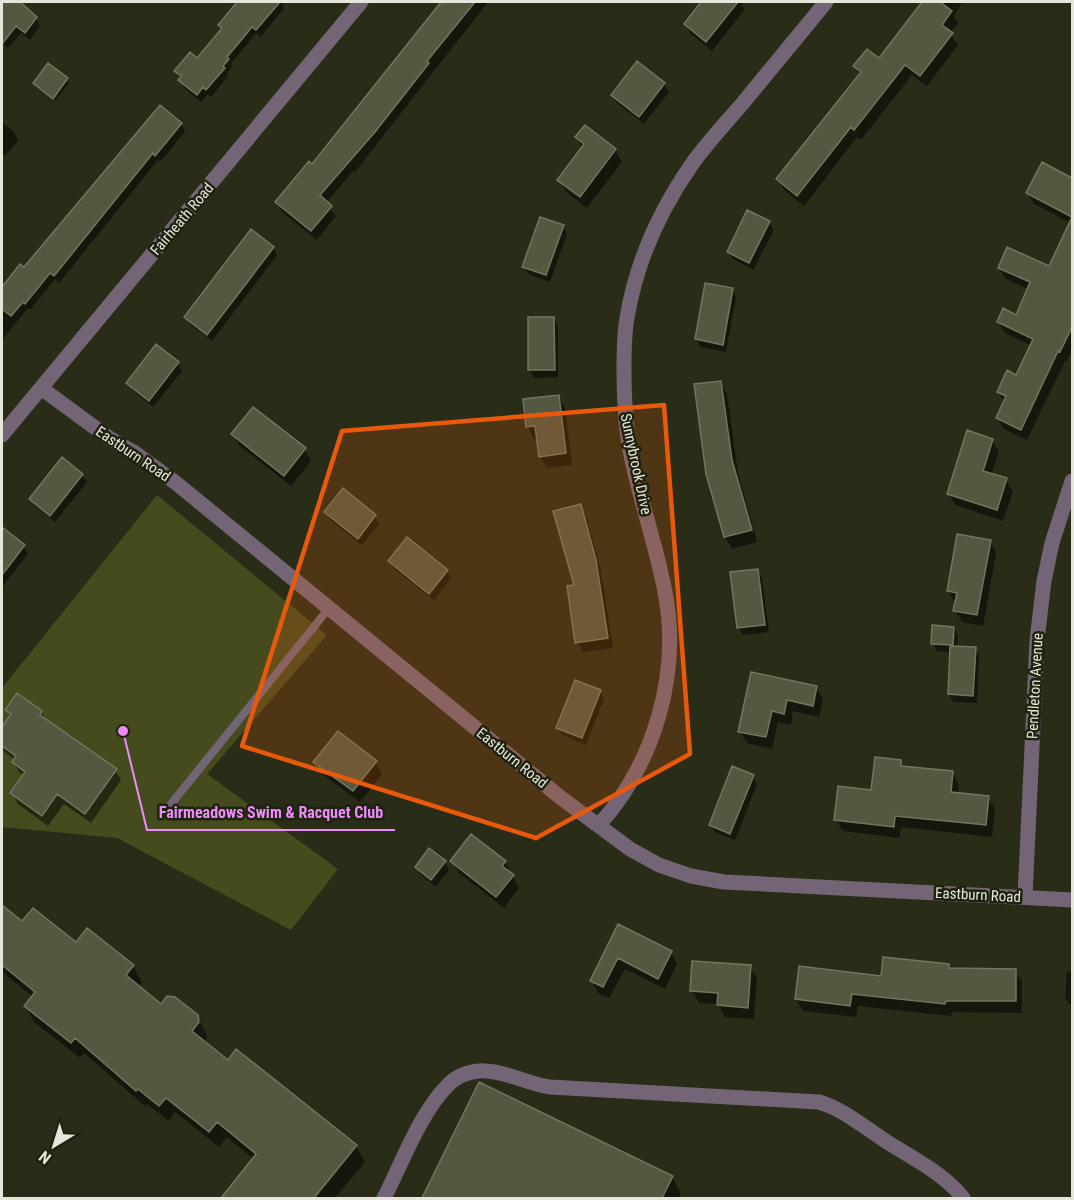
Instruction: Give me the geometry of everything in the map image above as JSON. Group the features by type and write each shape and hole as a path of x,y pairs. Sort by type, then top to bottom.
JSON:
{"street":[{"name":"Fairheath Road","path":"2,435 361,2"},
{"name":"Sunnybrook Drive","path":"599,825 612,811 631,782 651,741 659,718 669,666 670,629 665,593 630,451 624,406 624,338 636,278 667,204 693,164 825,2"},
{"name":"Eastburn Road","path":"41,388 109,438 135,453 177,483 561,797 630,849 659,865 691,876 724,882 1072,900"},
{"name":"Pendleton Avenue","path":"1025,897 1037,640 1044,580 1052,543 1072,480"},
{"path":"384,1198 432,1106 452,1081 460,1076 481,1071 494,1072 549,1087 819,1102 835,1108 915,1160 951,1185 963,1198"}],"lane":[{"path":"167,809 329,608"}],"highlighted area":[{"path":"664,405 690,754 536,838 242,746 342,431"}],"green space":[{"path":"157,495 327,635 207,774 338,869 291,930 117,838 2,827 2,688"}],"building":[{"path":"2,2 20,2 37,17 25,33 16,26 2,44"},
{"path":"237,2 280,2 256,30 252,27 227,57 229,59 223,66 225,68 206,90 203,87 197,95 178,80 181,76 174,71 190,52 197,58 222,28 218,25"},
{"path":"441,2 475,2 427,61 429,63 375,132 320,195 332,206 311,231 275,202 309,161 312,164"},
{"path":"701,2 738,2 706,42 684,24"},
{"path":"922,2 940,2 952,11 942,25 953,33 920,76 905,65 854,130 851,127 797,196 776,179 861,72 853,66 867,49 879,58"},
{"path":"637,61 665,83 639,117 611,95"},
{"path":"48,63 68,78 53,99 33,83"},
{"path":"160,105 182,123 155,156 153,153 54,276 50,273 25,304 23,302 11,316 2,309 2,287 20,264 24,267"},
{"path":"585,125 616,149 580,197 557,180 584,144 575,137"},
{"path":"1042,162 1072,178 1072,217 1026,193"},
{"path":"747,210 770,221 749,263 727,252"},
{"path":"540,217 564,225 546,275 522,267"},
{"path":"1072,217 1072,327 1060,352 1058,351 1021,430 996,418 1006,396 997,392 1007,370 1016,375 1033,339 997,322 1003,308 1016,315 1030,282 998,268 1007,247 1049,266"},
{"path":"251,229 274,247 207,335 184,317"},
{"path":"705,283 733,288 723,345 695,339"},
{"path":"528,317 554,317 555,370 528,370"},
{"path":"156,344 179,362 149,401 126,383"},
{"path":"721,381 732,460 752,530 724,537 706,474 694,384"},
{"path":"559,395 566,453 539,457 535,426 526,427 523,399"},
{"path":"253,407 306,448 284,476 231,434"},
{"path":"967,430 993,439 983,471 1007,478 997,510 947,494"},
{"path":"62,457 83,474 50,516 29,499"},
{"path":"343,488 376,515 358,539 324,512"},
{"path":"581,504 596,560 608,638 575,643 567,586 574,585 553,511"},
{"path":"2,527 25,545 2,575"},
{"path":"957,534 991,540 977,615 953,611 957,593 947,591"},
{"path":"407,537 448,570 429,594 388,561"},
{"path":"758,569 765,625 737,628 730,572"},
{"path":"932,625 954,627 953,645 931,644"},
{"path":"950,646 976,647 973,696 948,694"},
{"path":"751,672 817,686 813,706 787,700 784,714 772,711 766,737 738,732"},
{"path":"575,680 601,690 582,738 556,728"},
{"path":"17,693 42,711 40,715 117,769 85,814 57,794 42,816 10,793 25,772 12,762 16,756 2,746 2,727 11,714 5,710"},
{"path":"338,731 377,761 353,791 313,762"},
{"path":"875,757 901,760 901,766 953,771 951,792 989,796 986,825 895,816 894,827 834,820 838,786 871,790"},
{"path":"732,766 754,775 730,834 709,825"},
{"path":"471,834 506,861 502,866 514,875 496,897 450,861"},
{"path":"429,848 446,861 431,880 415,867"},
{"path":"2,905 22,921 33,908 76,942 87,928 134,965 126,975 161,1004 167,996 175,997 198,1015 199,1022 192,1031 228,1060 236,1049 357,1145 314,1198 221,1198 256,1154 217,1122 209,1132 166,1098 159,1106 138,1089 136,1091 75,1038 71,1043 24,1006 35,992 2,965"},
{"path":"618,924 672,951 658,979 618,958 603,987 590,981"},
{"path":"883,957 949,964 949,968 1016,969 1016,1001 946,1001 945,1004 852,994 850,1006 795,999 799,966 881,976"},
{"path":"692,961 751,965 748,1008 717,1005 718,993 690,991"},
{"path":"479,1082 673,1176 662,1198 422,1198"}],"place":[{"name":"Fairmeadows Swim & Racquet Club","path":"123,731"}]}
